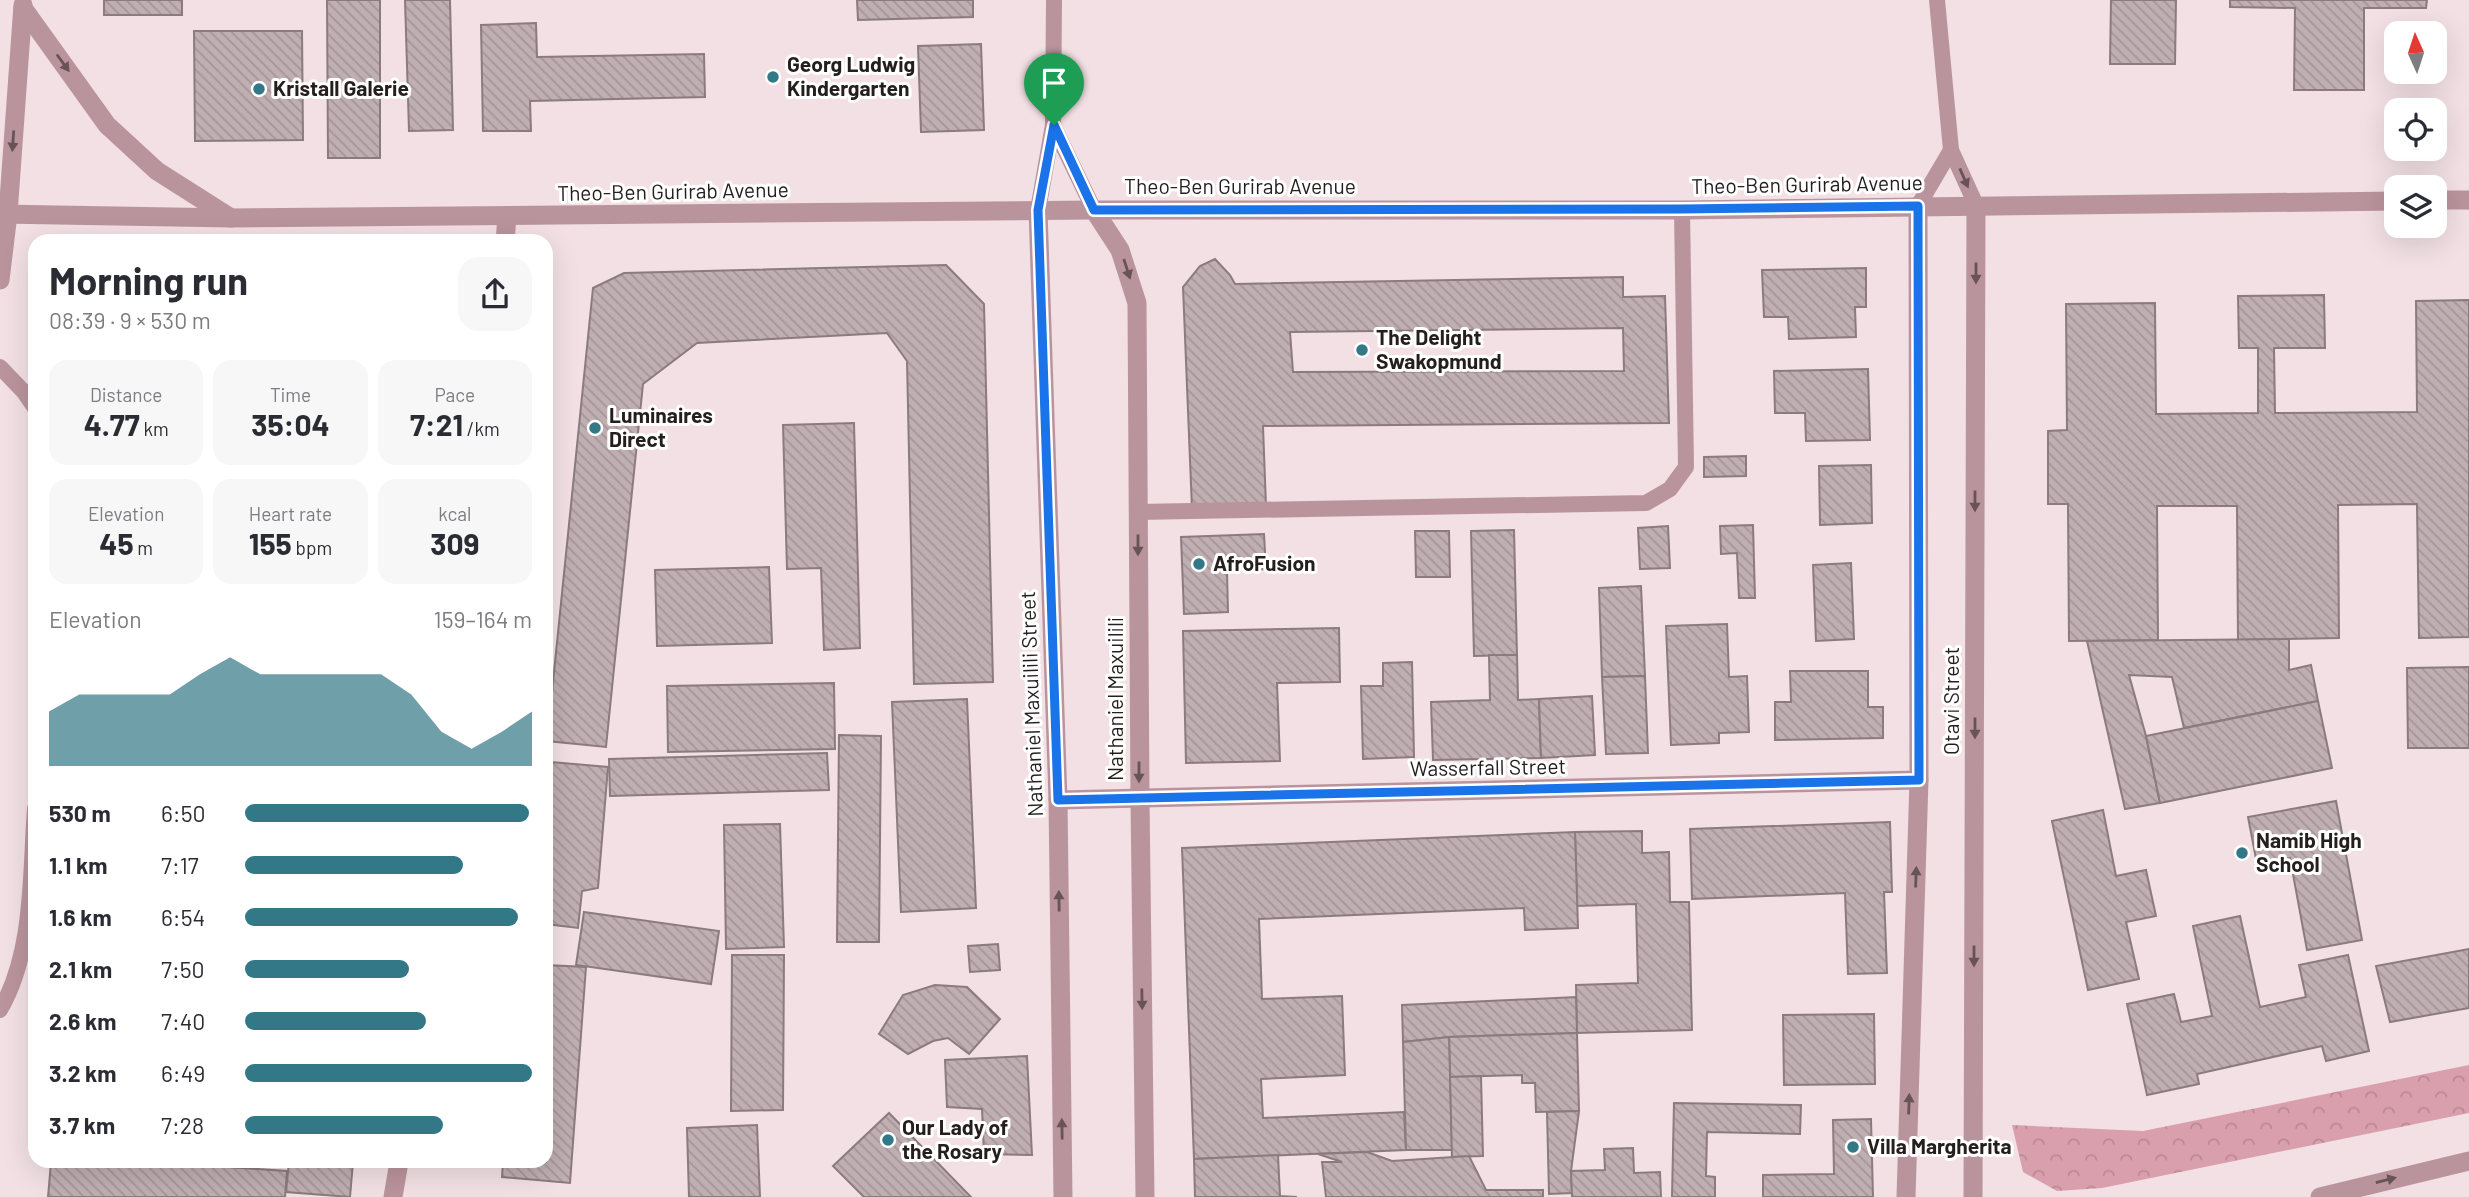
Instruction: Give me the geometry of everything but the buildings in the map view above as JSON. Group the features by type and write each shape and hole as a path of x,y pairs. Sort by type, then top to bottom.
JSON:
{"street":[{"path":"0,280 23,4"},
{"path":"23,4 107,125 157,171 231,218"},
{"path":"2447,200 2469,200"},
{"name":"Theo-Ben Gurirab Avenue","path":"4,214 231,218 1038,210 1682,209 2384,201"},
{"name":"Otavi Street","path":"1973,1197 1976,205"},
{"name":"Otavi Street","path":"1906,1197 1919,780 1918,206"},
{"name":"Nathaniel Maxuilili Street","path":"1038,210 1058,800 1063,1197"},
{"name":"Nathaniel Maxuilili","path":"1094,210 1120,250 1137,303 1145,1197"},
{"path":"506,234 508,216"},
{"name":"Wasserfall Street","path":"1058,800 1919,780"},
{"path":"2320,1197 2469,1161"},
{"path":"393,1197 398,1168"}],"lane":[{"path":"1038,210 1054,125 1054,0"},
{"path":"1937,0 1951,150 1976,205"},
{"path":"1054,125 1094,210"},
{"path":"1918,206 1951,150"},
{"path":"1138,512 1646,503 1671,489 1686,467 1682,209"},
{"path":"0,367 28,398"},
{"path":"0,1010 9,995 24,948 28,897"}],"green space":[{"path":"2469,1065 2469,1113 2102,1188 2057,1191 2023,1172 2012,1125 2143,1131"}],"place":[{"name":"Georg Ludwig Kindergarten","path":"773,77"},
{"name":"Kristall Galerie","path":"259,89"},
{"name":"The Delight Swakopmund","path":"1362,350"},
{"name":"Luminaires Direct","path":"595,428"},
{"name":"AfroFusion","path":"1199,564"},
{"name":"Namib High School","path":"2242,853"},
{"name":"Our Lady of the Rosary","path":"888,1140"},
{"name":"Villa Margherita","path":"1853,1147"}],"route":[{"path":"1054,125 1094,210 1918,206 1919,780 1058,800 1038,210 1054,125"}]}
